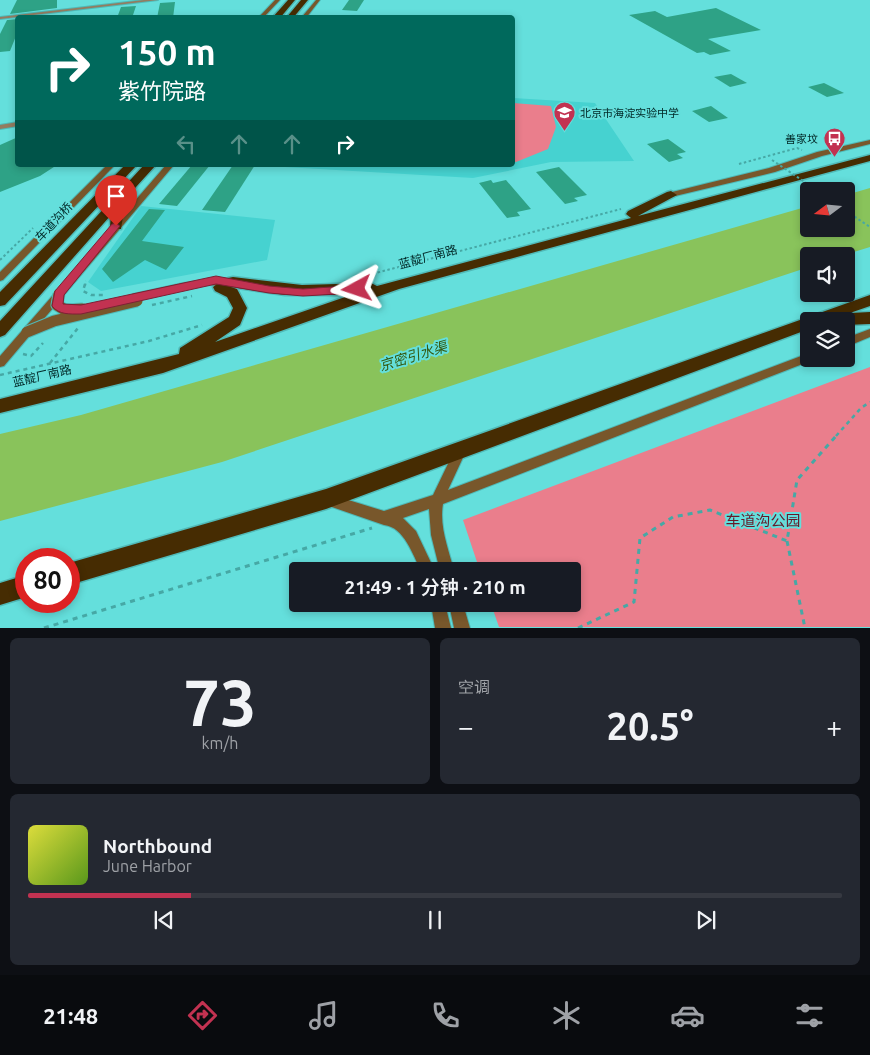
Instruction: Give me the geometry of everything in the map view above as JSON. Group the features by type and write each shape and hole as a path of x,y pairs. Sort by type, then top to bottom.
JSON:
{"highway":[{"path":"278,15 292,0"},
{"path":"292,15 305,0"},
{"name":"蓝靛厂南路","path":"0,406 163,366 395,285 870,158"},
{"name":"车道沟桥","path":"0,301 129,167"},
{"path":"0,332 148,167"},
{"path":"116,226 122,195"},
{"path":"597,230 671,195"},
{"path":"227,284 269,290 303,292 395,285"},
{"path":"163,366 235,321 240,308 227,284"},
{"path":"838,312 870,300"},
{"path":"855,319 870,318"},
{"path":"80,571 326,498 800,326"},
{"path":"0,594 15,589"}],"street":[{"path":"26,15 156,0"},
{"path":"263,15 278,0"},
{"path":"306,15 318,0"},
{"path":"0,18 15,16"},
{"path":"0,127 15,124"},
{"path":"671,195 772,170 820,154 870,142"},
{"path":"0,278 109,167"},
{"path":"0,363 168,167"},
{"path":"26,332 54,320 193,284 216,280 227,284"},
{"path":"59,294 57,306 65,310 81,310 205,286 227,284"},
{"path":"855,340 870,334"},
{"path":"389,518 800,360"},
{"path":"445,562 436,515 438,500 461,449"},
{"path":"326,498 389,518 411,536 424,562"},
{"path":"440,612 443,628"},
{"path":"458,612 462,628"}],"path":[{"path":"739,164 802,149 803,151 795,154"},
{"path":"780,158 772,160 805,182"},
{"name":"蓝靛厂南路","path":"360,278 624,208"},
{"path":"855,217 870,227"},
{"path":"0,260 26,234"},
{"path":"90,274 83,291 91,295 114,293"},
{"path":"146,307 198,294"},
{"path":"98,303 104,295"},
{"path":"0,375 149,340 204,324"},
{"path":"49,364 80,326"},
{"path":"805,628 787,541 796,480 862,408 870,402"},
{"path":"578,628 634,602 640,538 673,517 710,510 787,541"},
{"path":"44,628 367,531 389,518"}],"shaded area":[{"name":"北京市海淀实验中学","path":"515,98 595,103 634,161 551,162 473,178 285,167 515,167"},
{"path":"141,206 275,220 267,260 101,291 88,282"}],"green space":[{"path":"515,103 551,106 556,127 548,149 516,162"},
{"name":"车道沟公园","path":"870,367 870,627 499,627 494,612 581,612 581,562 477,562 463,520"}],"water":[{"name":"京密引水渠","path":"870,188 870,247 855,252 855,247 800,247 800,270 222,462 0,521 0,434 81,415 800,209 800,238 855,238 855,192"}],"building":[{"path":"17,0 57,0 57,8 10,14"},
{"path":"349,0 364,0 357,11 342,10"},
{"path":"175,2 173,15 158,15 160,3"},
{"path":"136,6 133,15 118,15 121,7"},
{"path":"716,8 761,30 708,39 731,51 710,55 704,52 697,53 629,15 655,11 667,17"},
{"path":"15,19 15,38 10,51 0,52 0,34 7,20"},
{"path":"731,74 747,83 730,87 714,77"},
{"path":"824,83 844,93 827,97 808,87"},
{"path":"711,106 728,118 709,122 692,111"},
{"path":"15,138 15,167 54,167 40,176 0,192 0,145"},
{"path":"668,139 686,152 677,154 683,158 669,162 647,144"},
{"path":"190,167 208,167 177,206 159,204"},
{"path":"232,167 254,167 225,212 202,210"},
{"path":"559,167 587,195 574,198 578,201 565,204 536,172"},
{"path":"491,180 493,183 506,180 531,209 517,212 520,216 507,218 479,183"},
{"path":"149,209 165,210 142,241 184,247 166,270 145,260 113,282 102,269"}],"place":[{"name":"北京市海淀实验中学","path":"564,132"},
{"name":"善家坟","path":"834,158"}],"route":[{"path":"116,226 59,294 57,306 65,310 81,310 216,280 269,290 303,292 357,289"}]}
